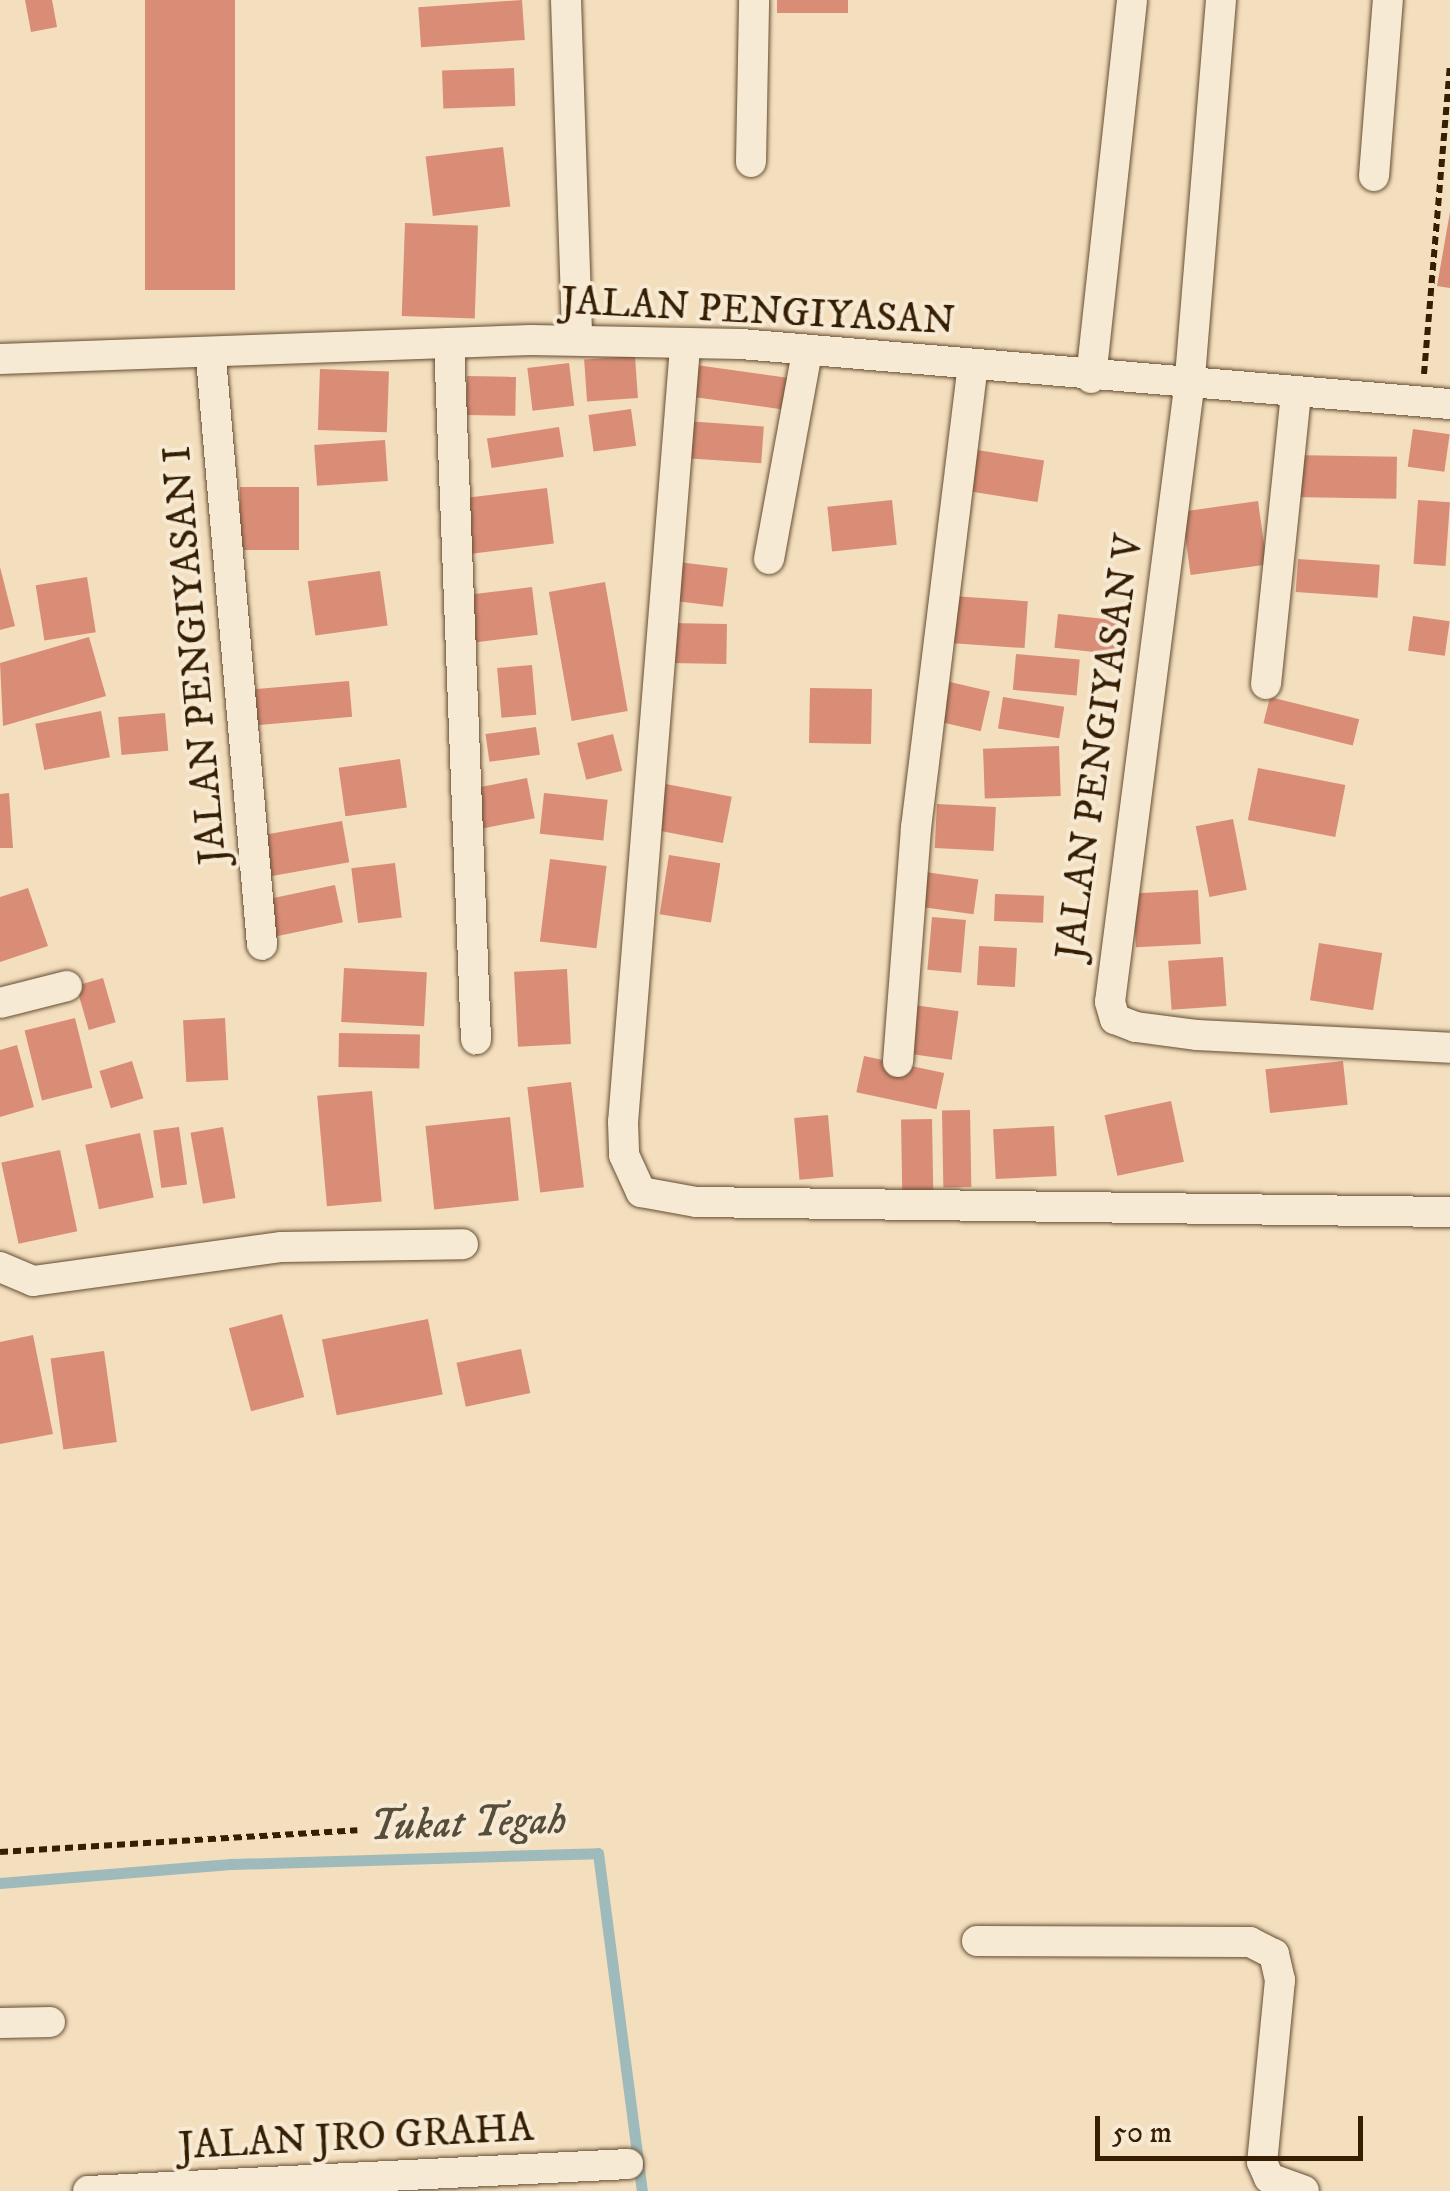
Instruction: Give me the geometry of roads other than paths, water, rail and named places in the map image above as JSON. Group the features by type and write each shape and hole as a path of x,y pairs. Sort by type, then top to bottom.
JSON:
{"street":[{"path":"566,0 577,339"},
{"path":"750,162 754,0"},
{"path":"1091,378 1132,0"},
{"path":"1189,388 1221,0"},
{"path":"1374,176 1388,0"},
{"name":"JALAN PENGIYASAN","path":"0,359 211,358 577,339 807,352 1189,388 1436,402"},
{"path":"449,343 476,1040"},
{"path":"685,346 623,1122 624,1154 642,1192 696,1202 1450,1212"},
{"path":"770,559 807,352"},
{"name":"JALAN PENGIYASAN I","path":"211,358 262,945"},
{"path":"898,1062 916,828 973,366"},
{"name":"JALAN PENGIYASAN V","path":"1189,388 1107,983 1115,1018 1198,1036 1450,1048"},
{"path":"1266,684 1296,393"},
{"path":"0,1004 67,986"},
{"path":"0,1267 32,1281 282,1248 463,1244"},
{"path":"977,1942 1250,1942 1274,1954 1280,1980 1262,2162 1269,2178 1304,2191"},
{"path":"0,2023 50,2022"},
{"name":"JALAN JRO GRAHA","path":"88,2191 628,2164"}],"waterway":[{"name":"Tukat Tegah","path":"0,1883 233,1864 598,1853 642,2191"}]}
